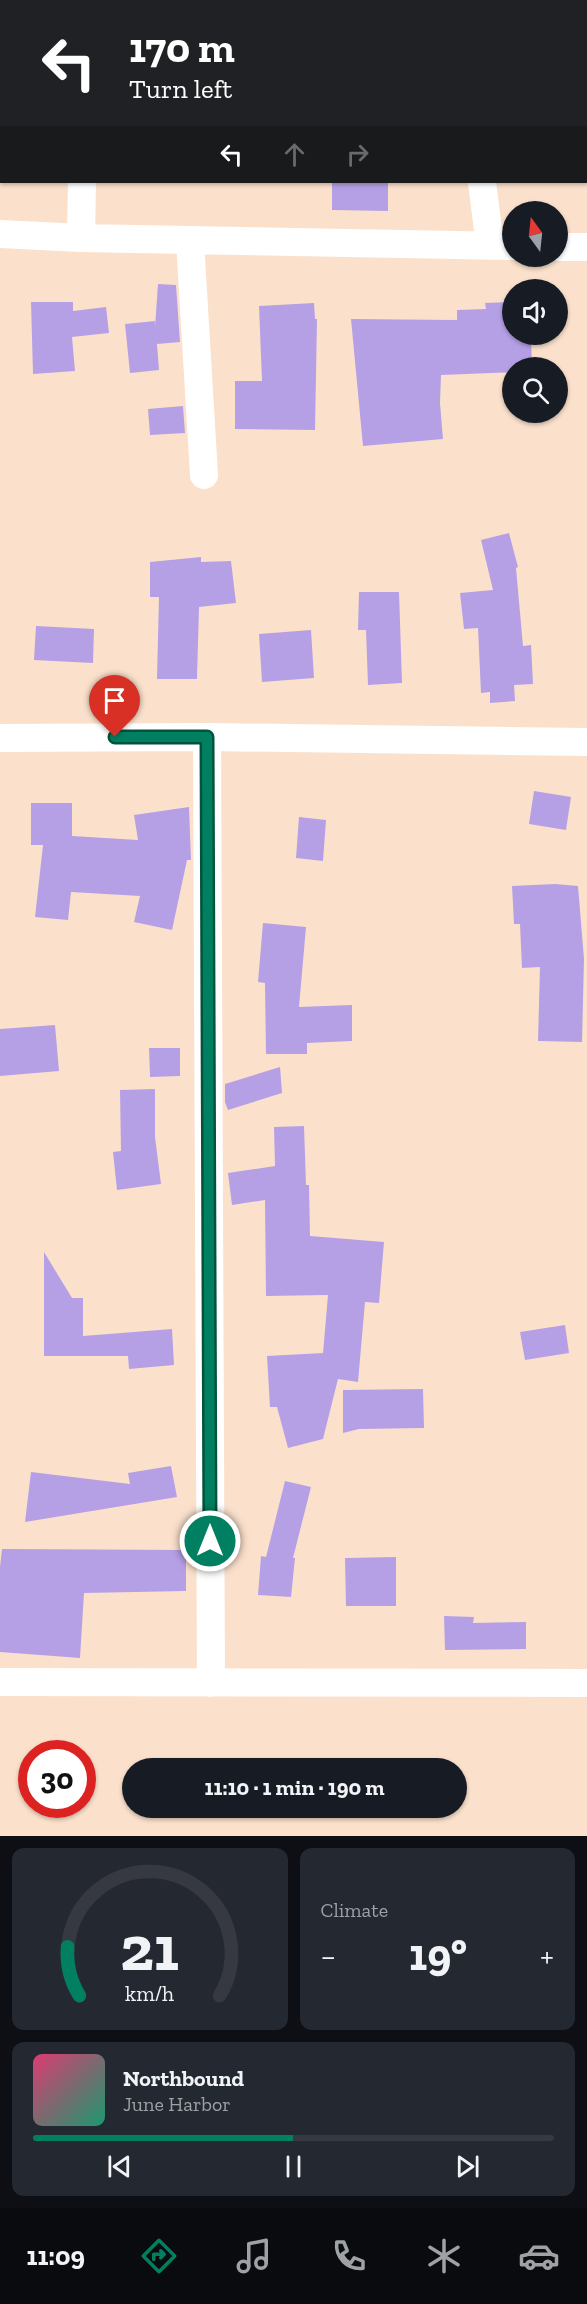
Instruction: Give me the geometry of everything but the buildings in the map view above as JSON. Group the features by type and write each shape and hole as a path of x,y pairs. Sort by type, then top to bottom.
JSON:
{"street":[{"path":"81,238 82,183"},
{"path":"0,234 81,238 502,246 482,183"},
{"path":"190,240 204,475"},
{"path":"568,246 587,247"},
{"path":"0,738 207,737 587,742"},
{"path":"207,737 211,1683"},
{"path":"0,1682 587,1683"}],"route":[{"path":"115,737 207,737 210,1541"}]}
